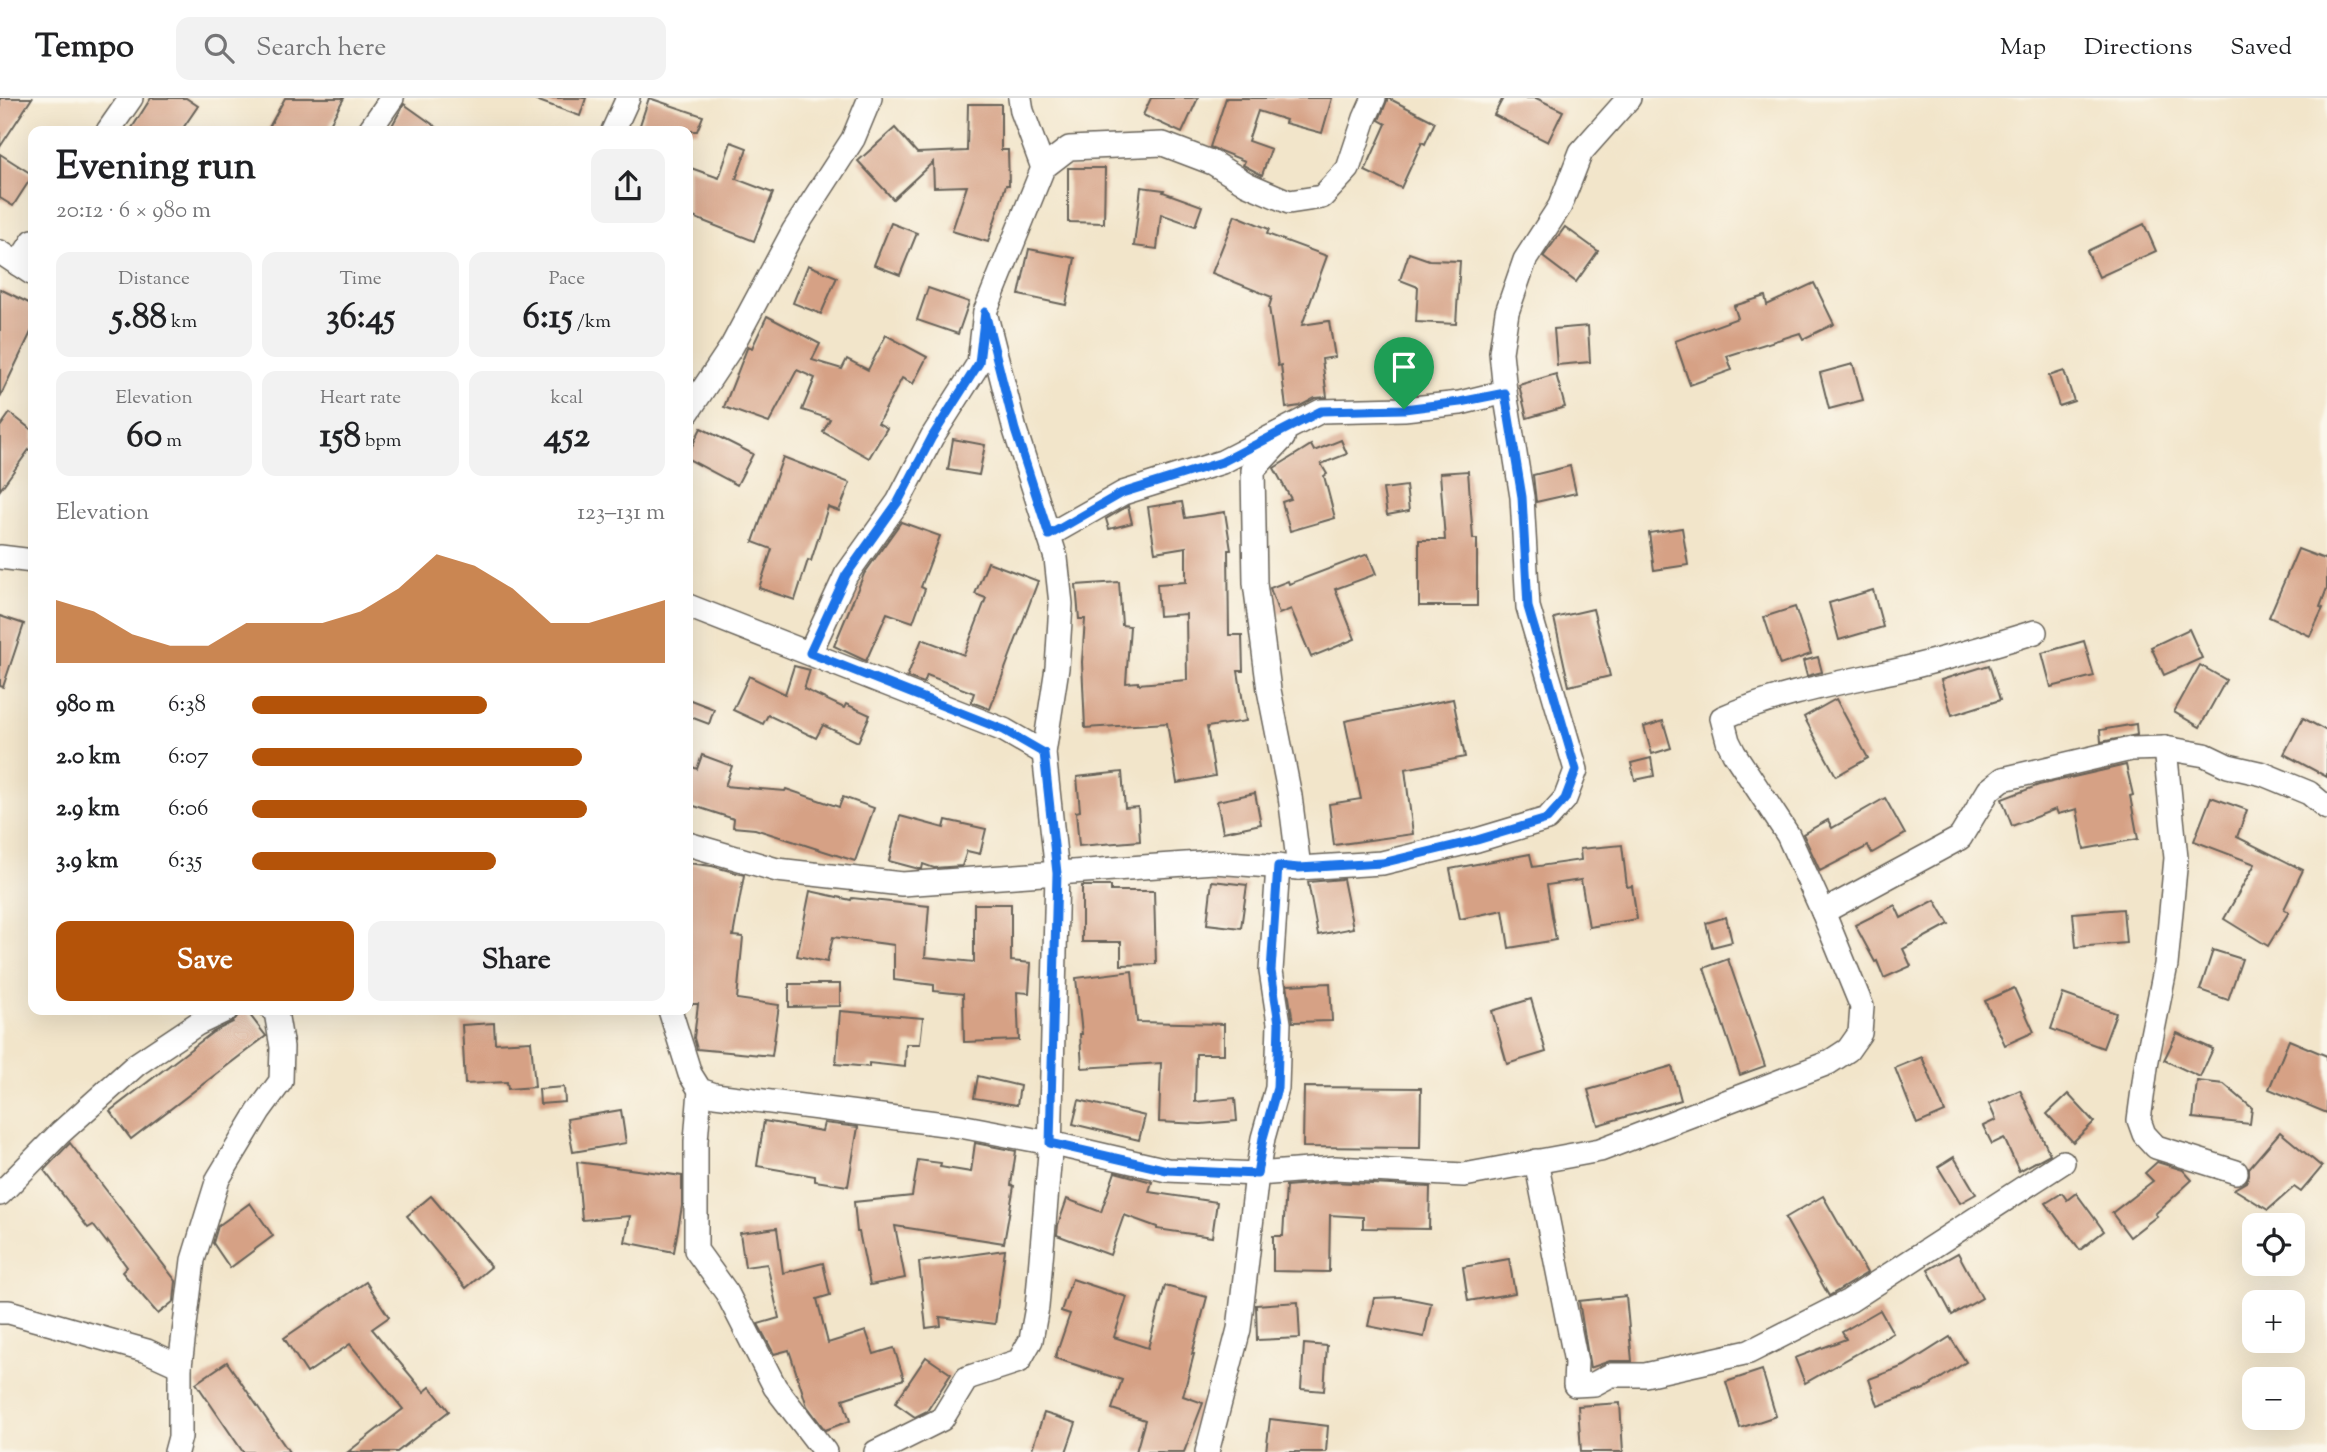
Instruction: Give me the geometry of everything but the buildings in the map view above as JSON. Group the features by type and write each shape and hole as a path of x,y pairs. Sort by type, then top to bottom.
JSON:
{"street":[{"path":"111,126 131,98"},
{"path":"372,126 392,98"},
{"path":"614,126 628,98"},
{"path":"693,404 732,346 794,230 853,139 870,98"},
{"path":"1020,98 1042,168"},
{"path":"810,653 846,575 898,502 932,437 979,363 985,312 1042,168 1069,148 1163,144 1213,163 1247,184 1289,202 1322,197 1348,169 1374,98"},
{"path":"693,845 777,870 902,884 1214,862 1288,867 1382,863 1477,840 1547,819 1565,799 1576,770 1528,607 1522,497 1501,352 1507,312 1525,260 1560,206 1581,152 1629,98"},
{"path":"17,263 28,248"},
{"path":"876,1452 942,1419 967,1378 1019,1361 1031,1340 1037,1307 1050,1143 1057,873 1044,753 1057,668 1061,604 1056,558 1015,430 985,312"},
{"path":"1049,535 1122,493 1222,462 1321,411 1404,409 1505,393"},
{"path":"1208,1452 1240,1329 1257,1174 1263,1138 1277,1088 1279,1023 1271,971 1288,867 1290,796 1269,690 1255,583 1253,470 1293,427"},
{"path":"0,557 28,560"},
{"path":"693,608 1004,730 1044,753"},
{"path":"699,1090 715,1095 960,1126 1167,1170 1257,1174 1335,1168 1464,1175 1600,1150 1828,1063 1848,1050 1860,1033 1862,1007 1824,912 1788,835 1734,753 1722,718 1753,704 1825,685 1951,658 2035,632"},
{"path":"1824,912 1960,838 1989,790 2003,779 2131,750 2165,748 2205,755 2228,766 2263,774 2309,793 2327,808"},
{"path":"2165,748 2176,858 2166,965 2147,1060 2139,1120 2144,1135 2156,1147 2236,1172"},
{"path":"176,1452 180,1437 180,1366 193,1260 218,1179 259,1111 281,1081 282,1047 277,1015"},
{"path":"672,1015 690,1074 699,1090 696,1250 727,1293 775,1387 825,1452"},
{"path":"0,1194 60,1133 137,1064 197,1017"},
{"path":"1536,1161 1576,1362 1575,1385 1594,1384 1611,1375 1645,1376 1749,1352 1849,1301 2063,1162"},
{"path":"0,1312 147,1351 180,1366"}],"route":[{"path":"985,312 1015,430 1049,535 1122,493 1222,462 1321,411 1404,409 1505,393 1522,497 1528,607 1576,770 1565,799 1547,819 1477,840 1382,863 1299,868 1278,866 1271,971 1279,1023 1277,1088 1263,1138 1257,1174 1167,1170 1050,1143 1057,873 1044,753 1004,730 810,653 846,575 898,502 932,437 979,363 985,312"}]}
